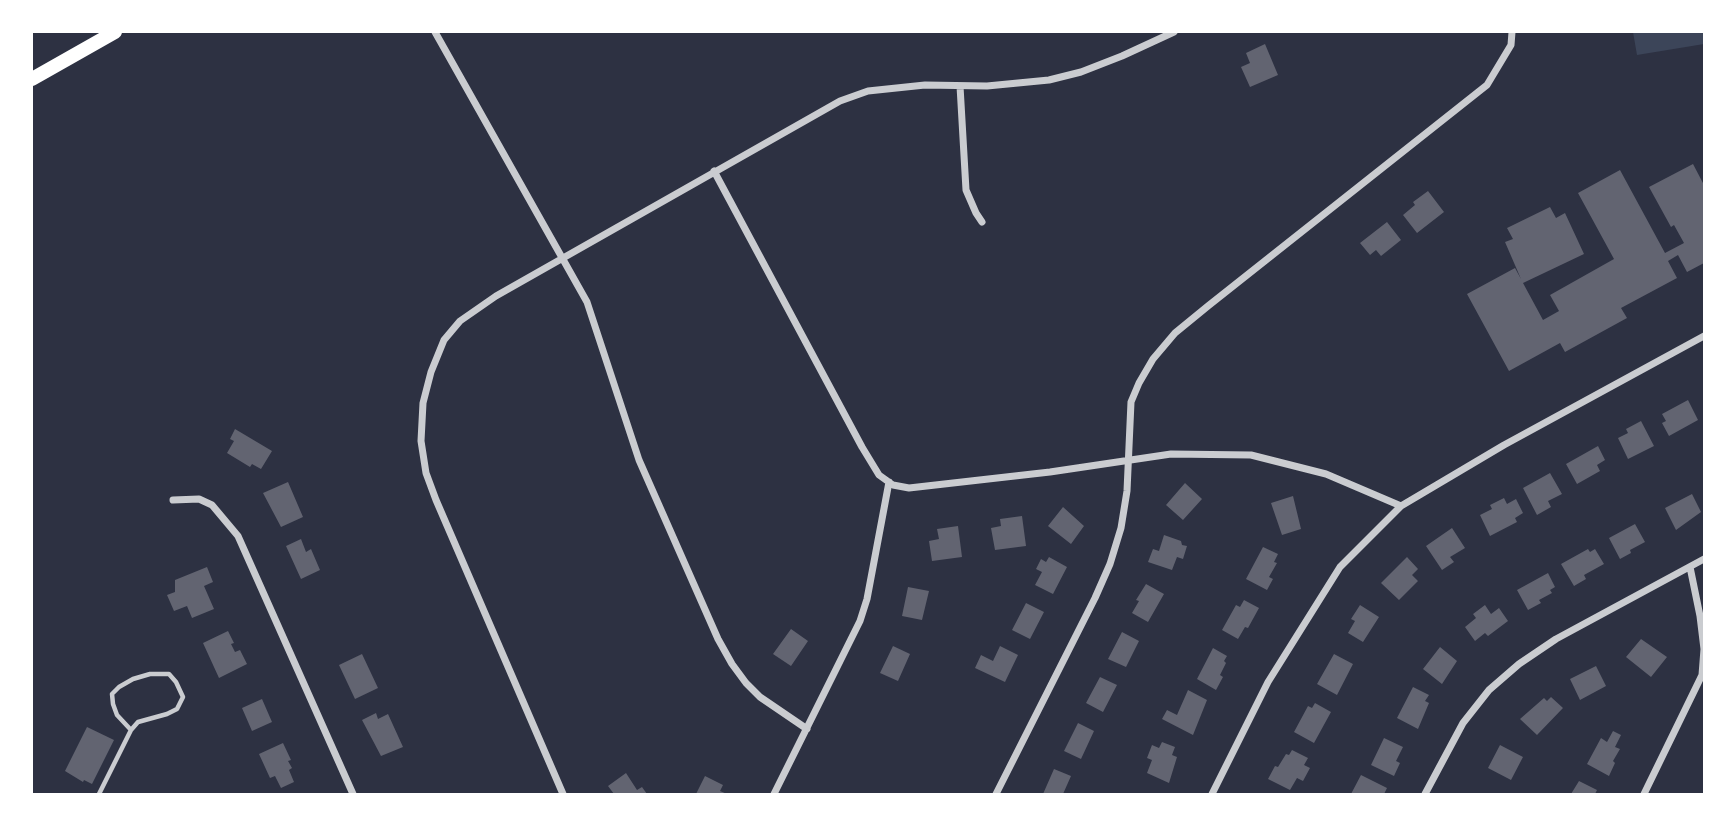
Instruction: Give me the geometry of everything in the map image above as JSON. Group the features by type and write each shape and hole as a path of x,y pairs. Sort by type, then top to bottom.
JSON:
{"main road":[{"path":"32,79 115,32"}],"street":[{"path":"435,32 587,302 639,460 718,639 746,683 807,729"},
{"path":"563,794 426,473 421,441 423,402 444,340 460,321 487,303 840,101 868,91 925,85 987,86 1049,80 1081,72 1174,32"},
{"path":"996,794 1110,564 1121,528 1127,491 1131,402 1153,359 1175,333 1487,85 1511,45 1512,32"},
{"path":"960,86 966,190 982,222"},
{"path":"715,171 862,447 879,475 889,482 909,488 1050,472 1171,454 1251,455 1326,474 1401,506"},
{"path":"1212,794 1268,682 1340,567 1401,506 1504,444 1704,337"},
{"path":"774,794 860,621 867,598 889,482"},
{"path":"173,500 199,499 212,505 238,536 353,794"},
{"path":"1426,794 1463,723 1489,690 1519,664 1556,639 1704,559"},
{"path":"1644,794 1702,675 1703,638 1689,567"}],"lane":[{"path":"99,794 131,730 138,722 177,709 183,697 169,674 150,674 133,679 112,694 117,715 131,730"}],"shaded area":[{"path":"1633,32 1704,32 1704,44 1637,55"}],"building":[{"path":"1265,44 1278,75 1250,87 1241,67 1250,63 1246,53"},
{"path":"1693,164 1704,185 1704,263 1687,272 1678,255 1668,261 1677,278 1621,308 1627,318 1565,352 1560,343 1509,371 1467,294 1515,268 1521,279 1505,242 1513,239 1507,228 1550,207 1556,218 1565,213 1584,254 1523,283 1543,320 1559,311 1550,295 1614,259 1578,193 1620,170 1665,253 1684,243 1674,225 1671,227 1649,187"},
{"path":"1428,191 1444,212 1417,233 1403,215 1415,205 1413,202"},
{"path":"1387,222 1401,240 1381,256 1376,250 1370,255 1360,243"},
{"path":"1688,400 1698,420 1669,436 1662,423 1666,421 1662,414"},
{"path":"1641,421 1654,446 1628,459 1618,438 1628,433 1626,429"},
{"path":"235,429 272,451 261,469 252,464 250,467 227,453 234,441 230,439"},
{"path":"1598,446 1605,460 1597,465 1600,471 1577,484 1566,464"},
{"path":"1550,473 1562,494 1548,501 1551,507 1537,515 1523,488"},
{"path":"288,482 303,517 281,527 263,493"},
{"path":"1185,483 1202,499 1183,520 1166,505"},
{"path":"1692,494 1701,512 1676,530 1665,508"},
{"path":"1293,496 1301,529 1282,535 1271,503"},
{"path":"1504,498 1507,504 1516,499 1523,513 1515,518 1517,522 1490,536 1480,515 1492,509 1490,505"},
{"path":"1063,507 1084,526 1071,544 1048,526"},
{"path":"1022,516 1026,546 995,550 991,528 1001,526 1000,519"},
{"path":"1635,524 1645,542 1620,559 1609,538"},
{"path":"958,526 962,557 932,561 929,541 939,539 937,529"},
{"path":"1452,528 1465,548 1450,557 1454,562 1442,570 1426,546"},
{"path":"1164,535 1187,546 1183,559 1177,557 1172,570 1148,562 1153,549 1159,551"},
{"path":"301,539 306,552 311,549 320,570 301,579 286,546"},
{"path":"1263,547 1278,554 1274,562 1277,563 1269,577 1273,579 1267,590 1246,579"},
{"path":"1588,549 1590,552 1595,549 1604,564 1584,575 1586,579 1574,586 1561,564"},
{"path":"1049,557 1067,567 1053,594 1035,585 1042,572 1036,569 1041,559 1046,562"},
{"path":"1407,557 1418,569 1412,575 1418,581 1399,600 1381,583"},
{"path":"207,567 213,582 204,586 214,609 192,618 187,606 174,611 167,595 175,592 175,580"},
{"path":"1548,573 1555,587 1550,590 1552,593 1528,610 1517,590"},
{"path":"1146,584 1164,594 1148,622 1132,613"},
{"path":"908,587 929,591 922,620 902,616"},
{"path":"1244,600 1259,608 1248,628 1245,627 1238,639 1222,630 1236,605 1240,607"},
{"path":"1026,603 1044,612 1030,639 1012,630"},
{"path":"1360,605 1379,617 1363,642 1348,633 1355,621 1351,619"},
{"path":"1485,605 1491,614 1499,608 1508,621 1488,636 1485,633 1475,641 1465,627 1476,618 1473,614"},
{"path":"791,629 808,641 791,666 773,654"},
{"path":"228,631 235,652 240,650 247,664 219,678 203,643"},
{"path":"1122,632 1139,641 1126,667 1108,659"},
{"path":"1641,639 1667,657 1651,677 1626,657"},
{"path":"893,646 910,654 898,681 880,673"},
{"path":"1000,646 1018,655 1005,682 975,668 981,655 993,661"},
{"path":"1440,647 1457,661 1442,684 1423,669"},
{"path":"1213,648 1227,656 1220,675 1223,677 1216,690 1197,679"},
{"path":"362,654 378,688 355,699 339,665"},
{"path":"1334,654 1353,664 1337,695 1317,684"},
{"path":"1596,666 1606,686 1580,700 1570,679"},
{"path":"1100,677 1117,685 1103,712 1086,703"},
{"path":"1413,687 1429,695 1425,701 1429,703 1418,729 1397,718"},
{"path":"1188,690 1207,700 1193,735 1162,719 1167,710 1177,715"},
{"path":"1551,697 1563,708 1537,735 1520,719 1544,698 1547,701"},
{"path":"262,699 272,722 252,731 242,708"},
{"path":"1315,703 1331,712 1314,743 1294,732 1308,706 1312,708"},
{"path":"376,713 378,719 388,714 403,747 381,756 362,720"},
{"path":"1078,723 1094,731 1081,759 1064,751"},
{"path":"87,727 114,740 92,784 84,780 83,782 65,771"},
{"path":"1613,731 1621,735 1615,747 1620,749 1609,776 1587,764 1601,738 1607,742"},
{"path":"1384,738 1403,747 1396,761 1400,763 1394,776 1371,765"},
{"path":"1162,742 1175,747 1172,755 1177,757 1169,783 1147,773 1152,760 1147,758 1152,745 1159,748"},
{"path":"283,743 291,760 288,761 292,768 289,770 294,782 281,788 275,776 270,778 259,754"},
{"path":"1500,745 1523,757 1511,780 1488,768"},
{"path":"1292,750 1308,758 1304,765 1310,768 1303,781 1297,778 1290,790 1268,779 1275,766 1278,767"},
{"path":"1054,769 1071,776 1063,794 1043,794"},
{"path":"626,773 637,790 642,787 647,794 614,794 608,786"},
{"path":"1361,775 1387,788 1384,794 1351,794"},
{"path":"705,776 723,785 720,791 727,794 696,794"},
{"path":"1579,781 1597,790 1595,794 1571,794"}]}
